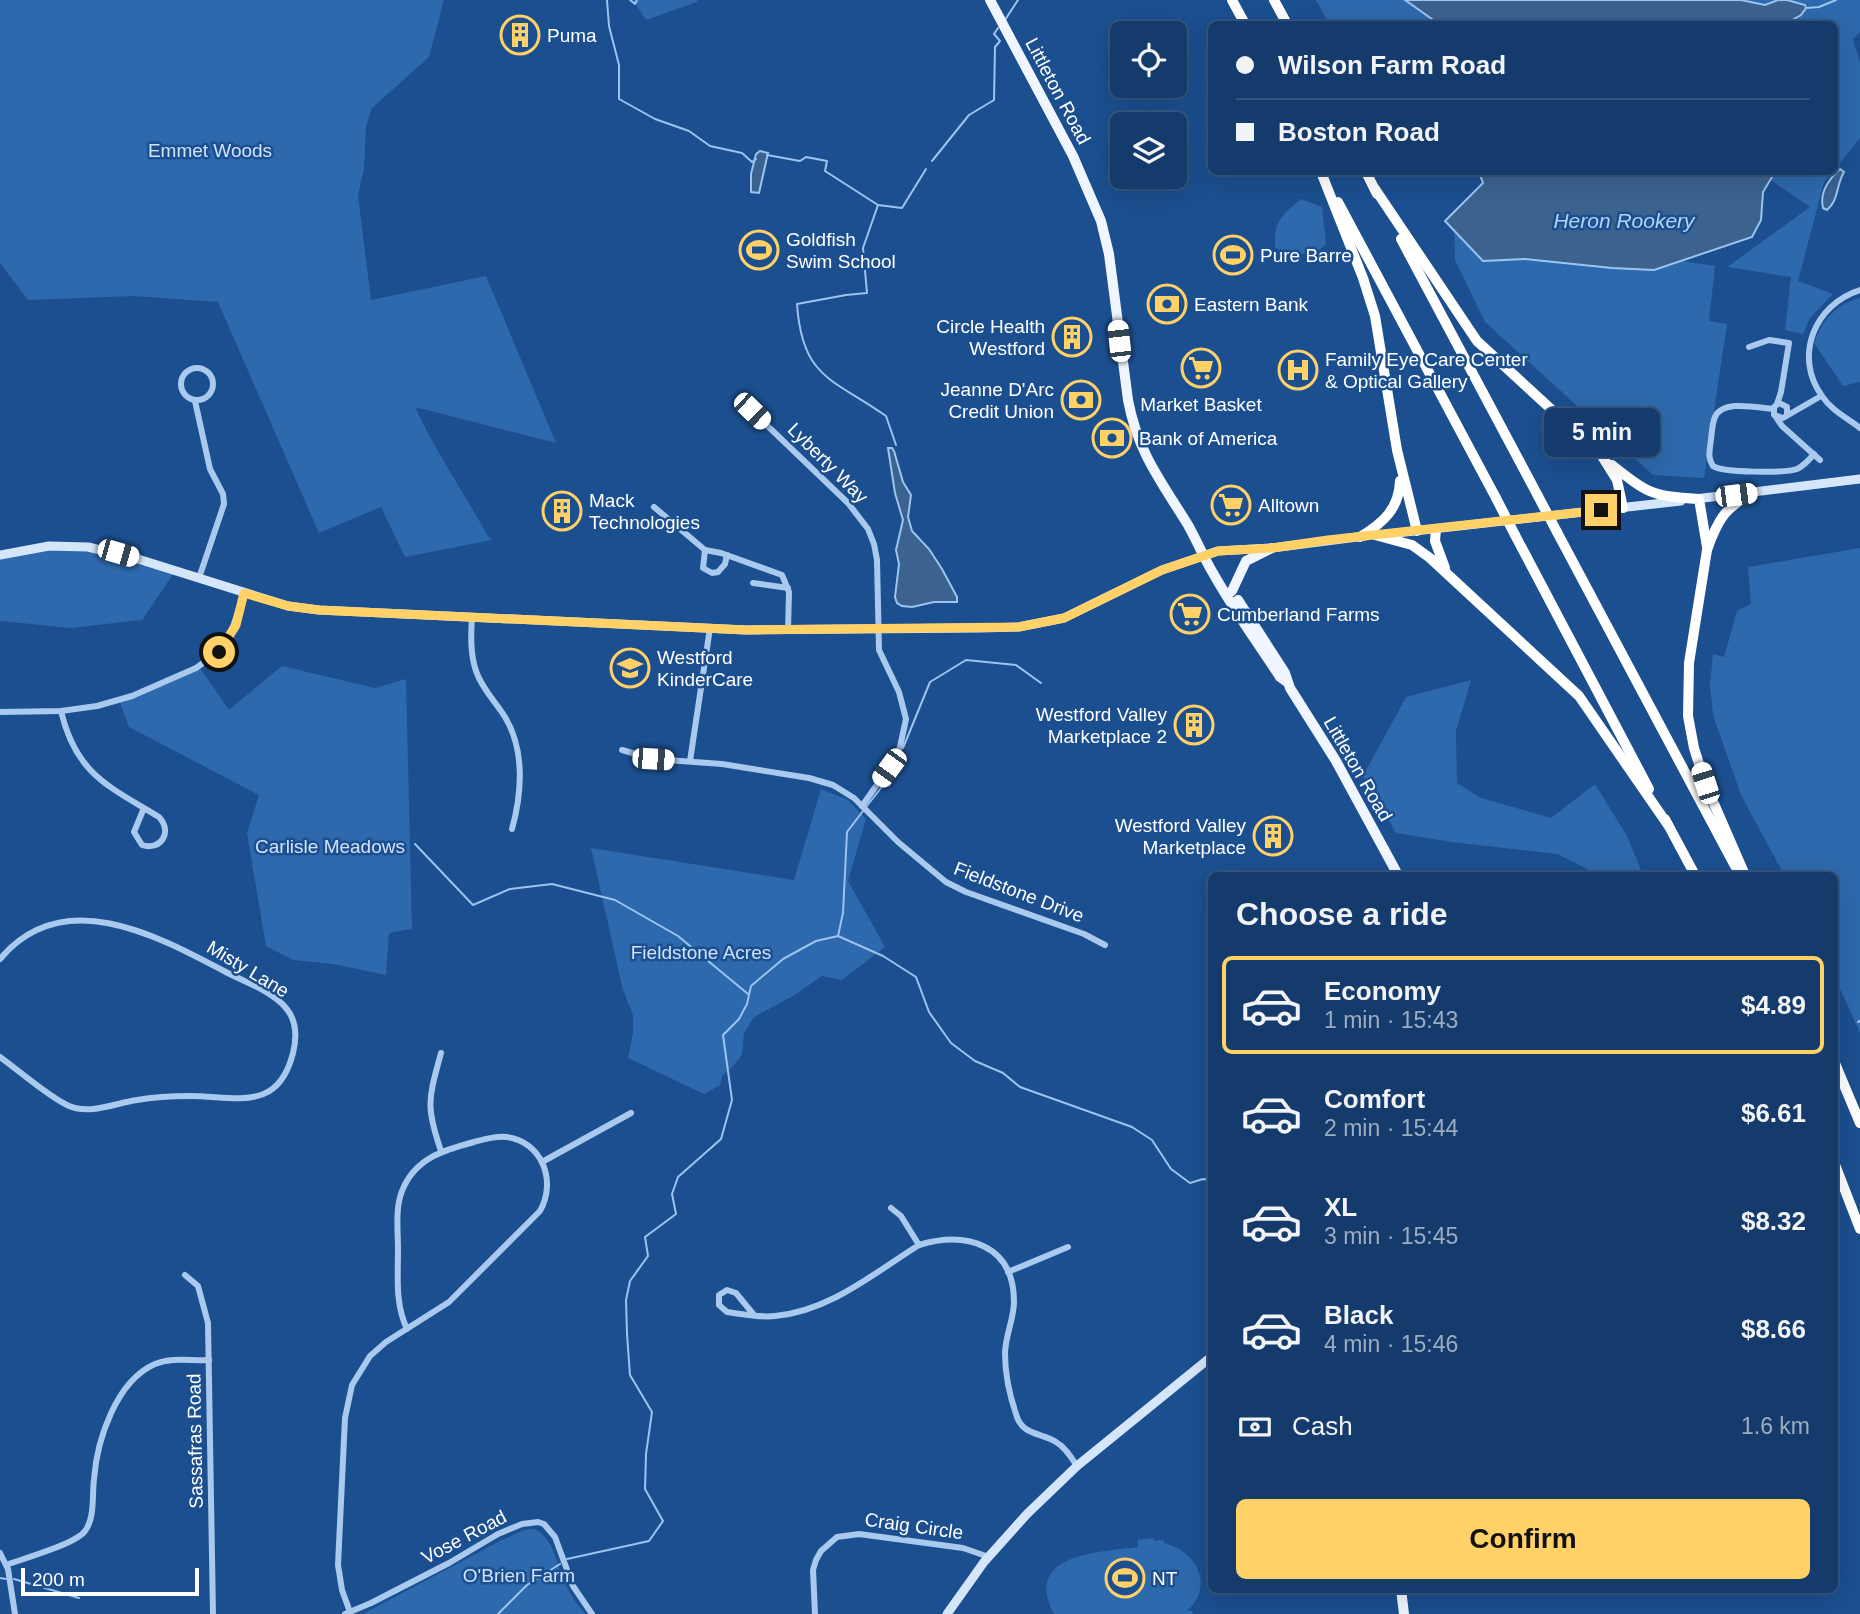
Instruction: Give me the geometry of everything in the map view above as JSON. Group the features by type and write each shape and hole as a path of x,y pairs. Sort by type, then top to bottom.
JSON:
{"highway":[{"path":"1232,0 1243,21"},
{"path":"1274,0 1285,21"},
{"path":"1323,175 1370,299 1380,340 1399,460 1417,531"},
{"path":"1324,175 1693,872"},
{"path":"1368,175 1738,872"},
{"path":"1375,189 1477,341 1629,480 1652,494 1699,499 1707,550"},
{"path":"1604,459 1617,480 1623,508"},
{"path":"1360,537 1383,521 1395,505 1400,483 1399,460"},
{"path":"1744,872 1705,783 1694,748 1688,716 1689,663 1707,550 1720,517 1755,492"},
{"path":"1436,529 1437,550 1448,574"},
{"path":"1375,535 1412,545 1430,558 1580,696 1668,825"},
{"path":"1838,1071 1860,1123"},
{"path":"1838,1172 1860,1229"}],"main road":[{"name":"Littleton Road","path":"990,0 1073,156 1095,205 1109,254 1132,419 1150,466 1212,572 1280,677 1287,682"},
{"path":"0,555 48,546 88,547 118,553 288,606 319,610 710,628 980,628 1043,623 1076,614 1162,570 1218,551 1272,548 1860,479"},
{"path":"1232,591 1246,561 1272,548"},
{"name":"Littleton Road","path":"1204,555 1217,568 1285,673 1287,682 1336,761 1396,872"},
{"path":"947,1614 968,1582 1027,1514 1077,1466 1208,1359"},
{"path":"1401,1593 1404,1614"}],"street":[{"path":"1860,290 1844,296 1830,306 1814,330 1809,351 1813,380 1821,396 1834,410 1860,428"},
{"path":"1749,347 1769,340 1789,343 1776,416 1780,423 1820,460"},
{"path":"195,401 208,397 214,387 211,376 199,368 188,370 180,383 183,393 195,401 210,469 223,494 224,504 199,578"},
{"path":"1776,416 1786,416 1821,396"},
{"path":"1780,405 1790,432"},
{"path":"1804,405 1725,408 1717,413 1714,420 1709,456 1711,464 1725,471 1793,470 1804,465 1814,454"},
{"name":"Lyberty Way","path":"752,411 848,503 868,529 877,561 879,650 900,692 906,719 900,747 893,762 862,806"},
{"path":"654,507 705,550 778,573 785,579 788,588 788,630"},
{"path":"705,550 703,568 712,573 718,572 725,564 727,555"},
{"path":"753,583 788,588"},
{"path":"0,712 84,709 132,696 205,663 219,652 230,636 244,593"},
{"path":"472,616 474,667 484,689 508,722 517,750 519,801 512,829"},
{"path":"690,761 710,628"},
{"path":"61,711 68,736 80,760 99,779 159,817 166,832 162,842 153,847 138,842 134,832 144,808"},
{"name":"Fieldstone Drive","path":"622,750 653,759 722,764 809,778 844,791 946,882 966,892 1084,934 1105,945"},
{"name":"Misty Lane","path":"0,959 23,937 51,925 82,921 119,925 163,939 275,998 294,1020 296,1035 292,1056 283,1077 268,1093 252,1099 179,1096 82,1109 66,1104 0,1056"},
{"path":"441,1053 429,1107 441,1151"},
{"path":"542,1161 631,1113"},
{"path":"348,1613 338,1565 348,1396 370,1356 449,1302 537,1215 545,1202 548,1186 542,1161 524,1143 505,1137 490,1138 441,1151 424,1161 411,1174 399,1200 398,1296 400,1312 407,1329"},
{"path":"891,1208 901,1216 919,1245"},
{"path":"754,1315 734,1291 725,1290 719,1295 719,1304 723,1310 754,1315 779,1316 834,1299 919,1245 934,1241 967,1240 985,1246 998,1255 1009,1272 1014,1303 1005,1352 1006,1376 1017,1417 1030,1433 1055,1441 1064,1448 1077,1466"},
{"path":"1009,1272 1068,1247"},
{"name":"Sassafras Road","path":"184,1275 198,1286 205,1305 209,1360 213,1614"},
{"path":"6,1565 71,1541 85,1531 91,1517 96,1459 101,1436 115,1406 134,1380 144,1371 167,1361 209,1360"},
{"name":"Vose Road","path":"348,1613 449,1563 498,1534 522,1524 538,1522 544,1524 555,1537 573,1586 592,1614"},
{"name":"Craig Circle","path":"815,1614 813,1570 821,1551 838,1537 859,1534 963,1548 989,1557"},
{"path":"0,1553 6,1565 15,1614"}],"green space":[{"name":"Emmet Woods","path":"0,0 444,0 429,57 372,108 366,126 364,168 358,195 371,300 486,276 556,443 415,407 492,540 405,557 381,507 319,533 218,302 134,296 28,300 0,263"},
{"path":"633,0 697,0 697,2 646,20"},
{"path":"1316,0 1860,0 1860,32 1853,39 1860,63 1860,138 1838,165 1838,21 1327,21"},
{"path":"1763,175 1830,175 1824,182 1798,281 1833,294 1810,318 1803,334 1785,330 1791,277 1727,267 1810,207"},
{"path":"1301,199 1322,207 1326,244 1315,254 1284,254 1275,247 1276,230 1284,214"},
{"path":"1454,227 1715,266 1709,321 1727,324 1704,478 1653,475 1485,322 1455,260"},
{"path":"1860,298 1860,382 1843,386 1814,343 1831,314 1844,304"},
{"path":"65,546 176,570 142,620 71,628 0,621 0,557"},
{"path":"1860,548 1860,1033 1838,984 1838,872 1782,872 1741,795 1713,715 1710,686 1713,654 1724,657 1737,611 1751,604 1748,567"},
{"name":"Carlisle Meadows","path":"282,666 375,688 406,679 412,929 389,933 386,975 333,964 293,960 266,946 247,833 259,795 129,727 120,703 200,668 229,710"},
{"path":"1471,680 1456,731 1457,783 1481,798 1551,818 1595,784 1627,836 1642,872 1593,872 1557,854 1396,833 1363,776 1406,697"},
{"name":"Fieldstone Acres","path":"821,789 848,800 866,819 848,881 885,947 842,980 822,976 793,996 754,1017 744,1033 742,1055 722,1076 720,1085 704,1094 628,1058 633,1015 623,990 591,848 794,880"},
{"name":"O'Brien Farm","path":"535,1529 548,1541 572,1597 585,1614 363,1614 500,1541 524,1530"},
{"name":"NT","path":"1154,1538 1154,1541 1164,1540 1164,1543 1176,1547 1193,1561 1201,1581 1200,1591 1187,1611 1192,1611 1193,1614 1054,1614 1047,1594 1048,1578 1057,1567 1087,1554 1138,1547 1138,1540"}],"water":[{"path":"1405,0 1741,0 1765,5 1787,0 1805,5 1806,8 1801,15 1790,21 1435,21"},
{"path":"760,151 768,153 759,193 751,192 751,174 756,154"},
{"path":"1840,169 1844,172 1834,202 1827,210 1823,208 1822,202 1824,191 1835,175 1838,175"},
{"name":"Heron Rookery","path":"1480,175 1773,175 1763,192 1761,220 1752,237 1654,270 1525,259 1483,261 1445,221 1483,183"},
{"path":"888,448 894,451 903,482 911,495 908,517 912,531 929,549 942,569 957,602 934,602 912,607 897,603 895,597 899,564 896,550 903,520 895,493"}],"waterway":[{"path":"607,0 609,26 619,65 619,99 655,119 689,131 710,146 742,153 752,162 756,159"},
{"path":"630,0 635,4 637,0"},
{"path":"1005,20 1018,0"},
{"path":"1806,8 1819,7 1836,0"},
{"path":"932,161 969,115 994,100 995,47 1000,41 994,34 998,28"},
{"path":"767,155 800,161 806,157 827,161 825,171 878,205 902,208 926,169"},
{"path":"878,205 863,248 867,293 797,304 800,329 814,363 836,384 886,416 896,445"},
{"path":"903,748 930,682 966,660 1016,665 1041,683"},
{"path":"866,807 892,774 900,753"},
{"path":"838,936 843,913 847,832 863,811"},
{"path":"415,844 473,905 510,889 552,884 615,900 678,936 748,994"},
{"path":"567,1559 649,1541 663,1521 645,1489 646,1454 652,1412 630,1375 626,1300 630,1281 648,1256 645,1237 676,1214 672,1194 678,1177 721,1139 732,1100 723,1035 739,1019 747,1004 751,986 783,959 816,941 838,936 883,956 916,977 929,1012 951,1043 975,1061 1003,1073 1020,1087 1132,1127 1152,1140 1171,1169 1190,1183 1208,1180"},
{"path":"498,1614 527,1585 560,1564"},
{"path":"0,1578 6,1579"},
{"path":"14,1579 79,1598"}],"place":[{"name":"Puma","path":"520,35"},
{"name":"Goldfish Swim School","path":"759,250"},
{"name":"Pure Barre","path":"1233,255"},
{"name":"Eastern Bank","path":"1167,304"},
{"name":"Circle Health Westford","path":"1072,337"},
{"name":"Market Basket","path":"1201,368"},
{"name":"Family Eye Care Center & Optical Gallery","path":"1298,370"},
{"name":"Jeanne D'Arc Credit Union","path":"1081,400"},
{"name":"Bank of America","path":"1112,438"},
{"name":"Alltown","path":"1231,505"},
{"name":"Mack Technologies","path":"562,511"},
{"name":"Cumberland Farms","path":"1190,614"},
{"name":"Westford KinderCare","path":"630,668"},
{"name":"Westford Valley Marketplace 2","path":"1194,725"},
{"name":"Westford Valley Marketplace","path":"1273,836"},
{"name":"NT","path":"1125,1578"}],"route":[{"path":"219,652 236,625 244,593 288,606 319,610 746,630 1018,627 1076,614 1162,570 1218,551 1272,548 1601,510"}]}
